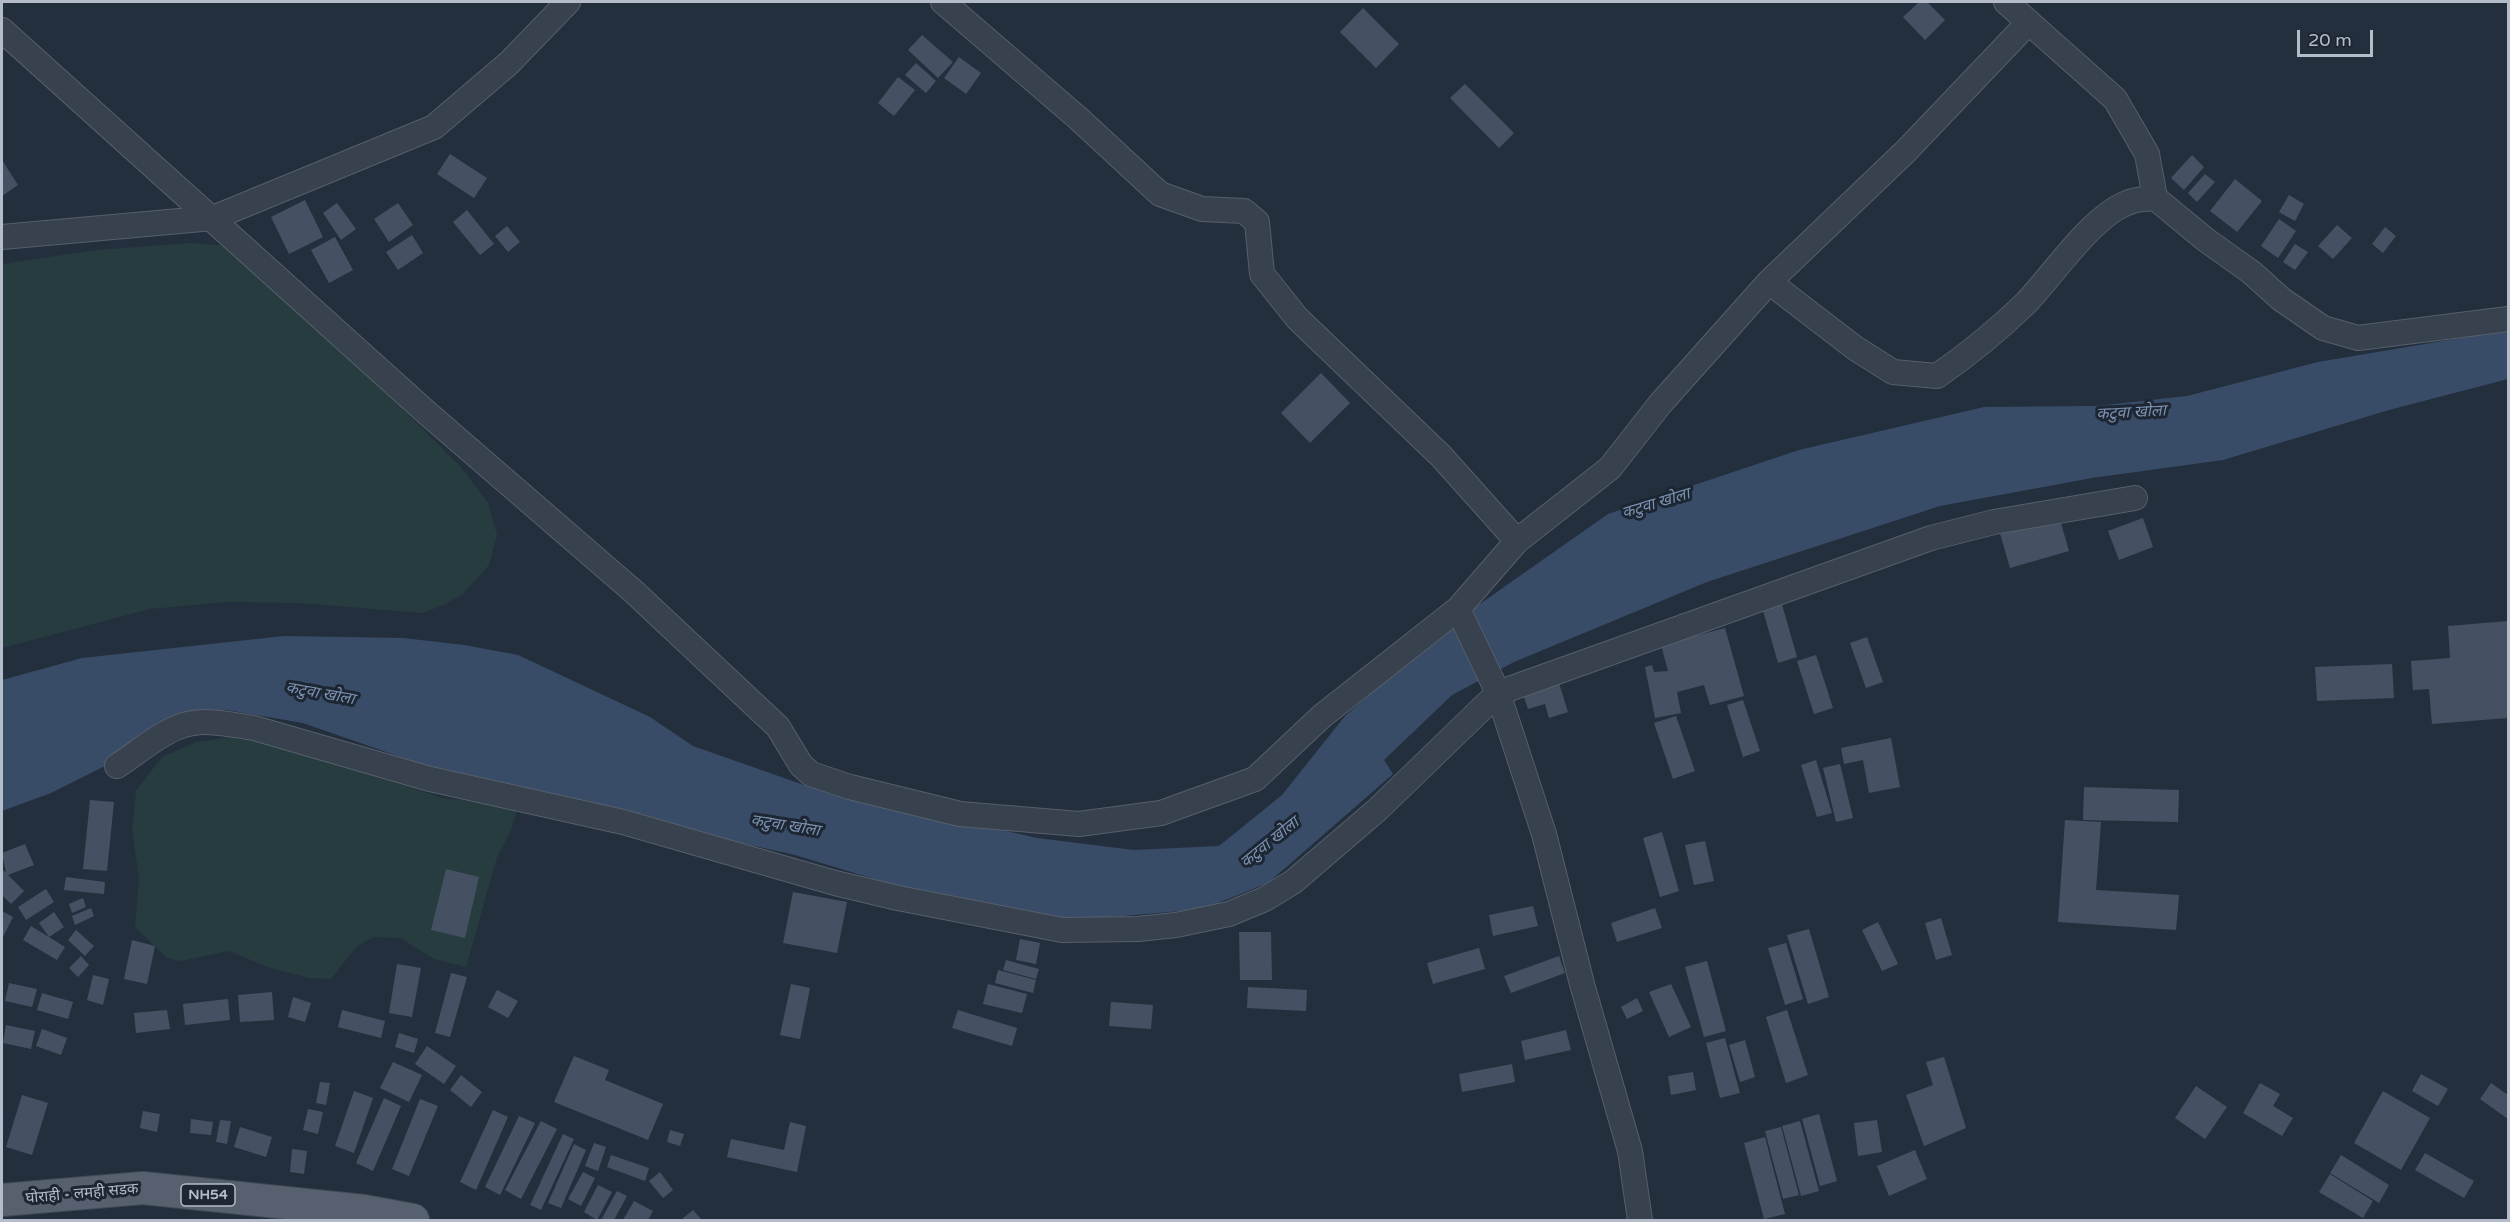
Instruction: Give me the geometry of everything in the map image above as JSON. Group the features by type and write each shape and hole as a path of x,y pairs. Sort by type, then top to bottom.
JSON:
{"main road":[{"name":"घोराही - लमही सडक","path":"2,1200 142,1188 364,1211 413,1221"}],"street":[{"path":"2,237 213,218 434,127 509,63 568,2"},
{"path":"943,2 1079,119 1160,194 1202,209 1244,211 1257,222 1262,274 1297,318 1433,448 1517,541"},
{"path":"2006,2 2115,99 2147,154 2155,198 2281,299 2323,328 2358,338 2508,319"},
{"path":"2,30 427,413 633,591 777,727 801,765 811,774 850,787 960,814 1079,824 1161,813 1256,779 1322,716 1458,609 1517,541 1610,468 1660,404 1769,282 1906,151 2029,22"},
{"path":"1769,282 1855,348 1893,372 1937,376 1974,351 2027,302 2079,242 2108,215 2127,203 2155,198"},
{"path":"117,766 176,728 198,723 226,723 254,728 430,779 623,822 835,883 898,898 1062,930 1138,929 1176,925 1229,914 1265,899 1293,882 1377,810 1498,693 1931,538 1994,522 2135,498"},
{"path":"1458,609 1498,693 1544,834 1582,984 1630,1151 1640,1221"}],"green space":[{"path":"190,243 230,246 338,345 461,467 488,503 497,535 489,565 463,594 444,605 422,613 299,603 226,602 150,609 2,648 2,264 96,250"},
{"path":"236,736 289,746 442,798 488,803 517,810 511,831 497,857 466,967 434,959 400,938 374,937 357,946 331,979 309,978 270,968 229,951 181,961 167,958 135,927 139,880 132,830 136,791 162,757 197,742"}],"water":[{"name":"कटुवा खोला","path":"2508,330 2508,379 2389,410 2223,460 2092,478 1940,506 1707,582 1514,662 1452,695 1384,760 1393,774 1268,883 1203,909 1079,920 957,904 795,855 665,826 435,769 303,723 227,710 185,714 127,755 51,793 2,811 2,680 82,658 284,636 403,638 464,645 518,655 650,717 693,746 804,785 1037,838 1134,850 1219,846 1282,795 1345,716 1450,625 1608,514 1799,450 1984,407 2096,406 2187,396 2318,362"}],"building":[{"path":"1919,2 1927,2 1945,20 1925,40 1903,17"},
{"path":"1363,8 1399,44 1376,68 1340,32"},
{"path":"922,35 953,62 938,78 908,50"},
{"path":"959,57 981,73 966,94 944,78"},
{"path":"916,63 936,81 926,93 905,75"},
{"path":"898,77 915,90 894,116 878,103"},
{"path":"1465,84 1514,133 1499,148 1450,98"},
{"path":"450,154 487,178 474,198 437,174"},
{"path":"2192,155 2204,167 2184,190 2171,178"},
{"path":"2,160 18,185 2,196"},
{"path":"2205,174 2215,182 2197,202 2188,193"},
{"path":"2235,179 2262,201 2237,232 2210,211"},
{"path":"2289,195 2304,204 2295,221 2279,212"},
{"path":"305,200 323,237 289,254 271,217"},
{"path":"337,203 356,229 341,240 323,213"},
{"path":"398,203 413,225 389,242 374,219"},
{"path":"467,210 494,244 480,255 453,222"},
{"path":"2279,219 2296,231 2278,258 2261,246"},
{"path":"2337,225 2352,238 2333,259 2318,246"},
{"path":"507,226 520,242 508,252 495,236"},
{"path":"2385,227 2396,236 2383,253 2372,244"},
{"path":"412,235 423,253 398,270 386,252"},
{"path":"335,237 353,270 329,283 311,250"},
{"path":"2295,244 2308,252 2295,270 2283,262"},
{"path":"1321,373 1350,403 1310,443 1281,413"},
{"path":"2058,513 2069,551 2010,568 1999,530"},
{"path":"2143,518 2153,547 2119,560 2108,531"},
{"path":"1779,594 1797,657 1778,663 1760,600"},
{"path":"2508,621 2508,718 2432,724 2429,689 2413,690 2411,661 2450,658 2448,626"},
{"path":"1725,628 1744,696 1710,705 1704,685 1677,692 1681,713 1655,718 1645,667 1652,665 1654,672 1668,671 1661,645"},
{"path":"1867,637 1883,682 1866,688 1850,643"},
{"path":"1816,655 1833,708 1814,714 1797,661"},
{"path":"2392,664 2394,698 2317,701 2315,667"},
{"path":"1559,683 1568,712 1549,718 1545,704 1528,709 1523,694"},
{"path":"1743,700 1760,751 1743,757 1727,705"},
{"path":"1676,716 1695,771 1673,779 1654,723"},
{"path":"1891,738 1900,787 1869,793 1863,760 1844,764 1841,748"},
{"path":"1816,760 1832,813 1817,817 1801,765"},
{"path":"1840,764 1853,818 1836,822 1823,768"},
{"path":"2084,787 2179,790 2178,822 2083,820"},
{"path":"90,800 114,802 107,871 83,869"},
{"path":"2065,820 2101,822 2096,890 2179,895 2176,930 2058,922"},
{"path":"1662,832 1679,891 1660,897 1643,838"},
{"path":"1705,841 1714,881 1694,885 1685,845"},
{"path":"25,844 34,865 8,875 24,891 11,904 2,895 2,869 6,873 2,853"},
{"path":"446,869 479,877 465,938 431,930"},
{"path":"66,877 105,882 104,894 64,890"},
{"path":"46,889 54,902 26,920 18,907"},
{"path":"793,892 847,902 837,953 783,943"},
{"path":"83,898 86,907 72,913 69,904"},
{"path":"1533,906 1538,926 1493,936 1489,915"},
{"path":"91,908 94,916 75,925 72,916"},
{"path":"1655,908 1662,928 1617,942 1611,923"},
{"path":"2,911 13,917 2,939"},
{"path":"54,912 64,927 49,937 39,923"},
{"path":"1941,918 1952,955 1936,960 1925,923"},
{"path":"1878,922 1898,964 1882,971 1862,930"},
{"path":"31,926 65,947 57,960 23,940"},
{"path":"1809,929 1829,997 1808,1004 1787,935"},
{"path":"76,930 94,946 85,956 68,940"},
{"path":"1239,932 1271,932 1272,980 1240,980"},
{"path":"1020,939 1040,943 1036,964 1016,960"},
{"path":"132,940 155,946 147,984 124,979"},
{"path":"1786,943 1803,999 1785,1005 1768,948"},
{"path":"1479,948 1485,969 1433,984 1427,963"},
{"path":"81,956 89,965 78,977 69,968"},
{"path":"1559,956 1565,973 1511,993 1504,976"},
{"path":"1006,960 1039,969 1036,979 1003,970"},
{"path":"1707,961 1726,1031 1704,1037 1685,967"},
{"path":"397,964 421,968 412,1017 389,1013"},
{"path":"998,970 1036,980 1033,993 995,983"},
{"path":"451,973 467,977 450,1037 435,1033"},
{"path":"93,975 109,979 103,1005 87,1000"},
{"path":"9,983 37,989 32,1007 5,1001"},
{"path":"791,984 810,988 800,1039 780,1035"},
{"path":"988,984 1027,994 1022,1013 983,1004"},
{"path":"1671,984 1691,1027 1669,1037 1649,992"},
{"path":"1248,987 1307,990 1306,1011 1247,1008"},
{"path":"497,990 518,1001 508,1018 488,1007"},
{"path":"272,992 274,1020 240,1022 238,995"},
{"path":"42,993 73,1002 68,1019 37,1010"},
{"path":"293,997 311,1003 305,1022 288,1017"},
{"path":"1637,998 1643,1011 1627,1019 1621,1007"},
{"path":"228,999 230,1020 185,1025 183,1004"},
{"path":"1111,1002 1153,1005 1151,1029 1109,1026"},
{"path":"167,1010 170,1029 136,1033 134,1013"},
{"path":"342,1010 385,1021 381,1038 338,1027"},
{"path":"958,1010 1017,1028 1012,1046 952,1028"},
{"path":"1787,1010 1808,1075 1786,1083 1766,1017"},
{"path":"6,1025 35,1031 31,1049 3,1043"},
{"path":"42,1029 67,1038 61,1055 36,1046"},
{"path":"1566,1030 1571,1050 1525,1060 1521,1041"},
{"path":"399,1033 418,1039 414,1053 395,1047"},
{"path":"1725,1038 1740,1093 1720,1098 1706,1043"},
{"path":"1745,1040 1755,1077 1740,1082 1729,1045"},
{"path":"427,1046 456,1066 444,1084 415,1064"},
{"path":"574,1056 609,1070 605,1080 663,1104 648,1140 554,1102"},
{"path":"1944,1057 1966,1128 1924,1146 1906,1095 1933,1085 1926,1062"},
{"path":"393,1062 422,1075 409,1102 380,1088"},
{"path":"1512,1064 1515,1082 1462,1092 1459,1074"},
{"path":"1693,1072 1696,1090 1671,1095 1668,1076"},
{"path":"2421,1074 2448,1089 2438,1106 2412,1091"},
{"path":"461,1075 482,1092 471,1107 450,1090"},
{"path":"320,1082 330,1083 326,1105 316,1103"},
{"path":"2260,1083 2280,1094 2273,1106 2293,1118 2282,1136 2243,1113"},
{"path":"2491,1083 2508,1095 2508,1119 2480,1099"},
{"path":"2196,1086 2227,1107 2205,1139 2175,1118"},
{"path":"354,1091 373,1098 354,1153 335,1146"},
{"path":"2383,1091 2430,1118 2401,1170 2354,1143"},
{"path":"22,1095 48,1103 32,1155 6,1147"},
{"path":"384,1098 401,1106 373,1171 356,1163"},
{"path":"420,1099 438,1106 409,1176 392,1169"},
{"path":"308,1109 323,1112 318,1134 303,1130"},
{"path":"493,1110 508,1117 476,1190 460,1182"},
{"path":"143,1111 160,1114 157,1132 140,1128"},
{"path":"1819,1114 1837,1181 1820,1186 1802,1119"},
{"path":"519,1116 535,1123 500,1195 485,1187"},
{"path":"191,1119 213,1122 211,1135 190,1133"},
{"path":"220,1120 231,1121 227,1144 216,1142"},
{"path":"1877,1120 1882,1152 1858,1156 1854,1123"},
{"path":"541,1121 557,1129 521,1199 505,1190"},
{"path":"1800,1121 1819,1191 1801,1196 1782,1126"},
{"path":"790,1122 806,1126 797,1172 727,1157 731,1139 784,1150"},
{"path":"240,1127 272,1137 266,1157 234,1147"},
{"path":"1781,1127 1799,1195 1783,1199 1765,1131"},
{"path":"670,1130 684,1134 680,1146 667,1142"},
{"path":"563,1134 574,1139 541,1210 530,1205"},
{"path":"1765,1137 1785,1214 1764,1219 1744,1143"},
{"path":"594,1143 606,1147 598,1171 585,1166"},
{"path":"574,1144 586,1150 561,1208 548,1203"},
{"path":"292,1149 307,1151 304,1174 290,1172"},
{"path":"1915,1150 1927,1179 1889,1196 1877,1166"},
{"path":"2425,1153 2474,1181 2464,1198 2415,1170"},
{"path":"611,1155 649,1168 645,1181 607,1167"},
{"path":"2341,1155 2389,1185 2379,1203 2330,1173"},
{"path":"583,1172 595,1178 581,1206 568,1199"},
{"path":"660,1172 673,1190 663,1198 649,1181"},
{"path":"2330,1174 2373,1201 2363,1218 2319,1192"},
{"path":"598,1185 612,1192 597,1220 584,1212"},
{"path":"617,1191 627,1196 614,1220 601,1220"},
{"path":"634,1201 653,1211 648,1220 623,1220"},
{"path":"693,1210 702,1220 681,1220"}]}
